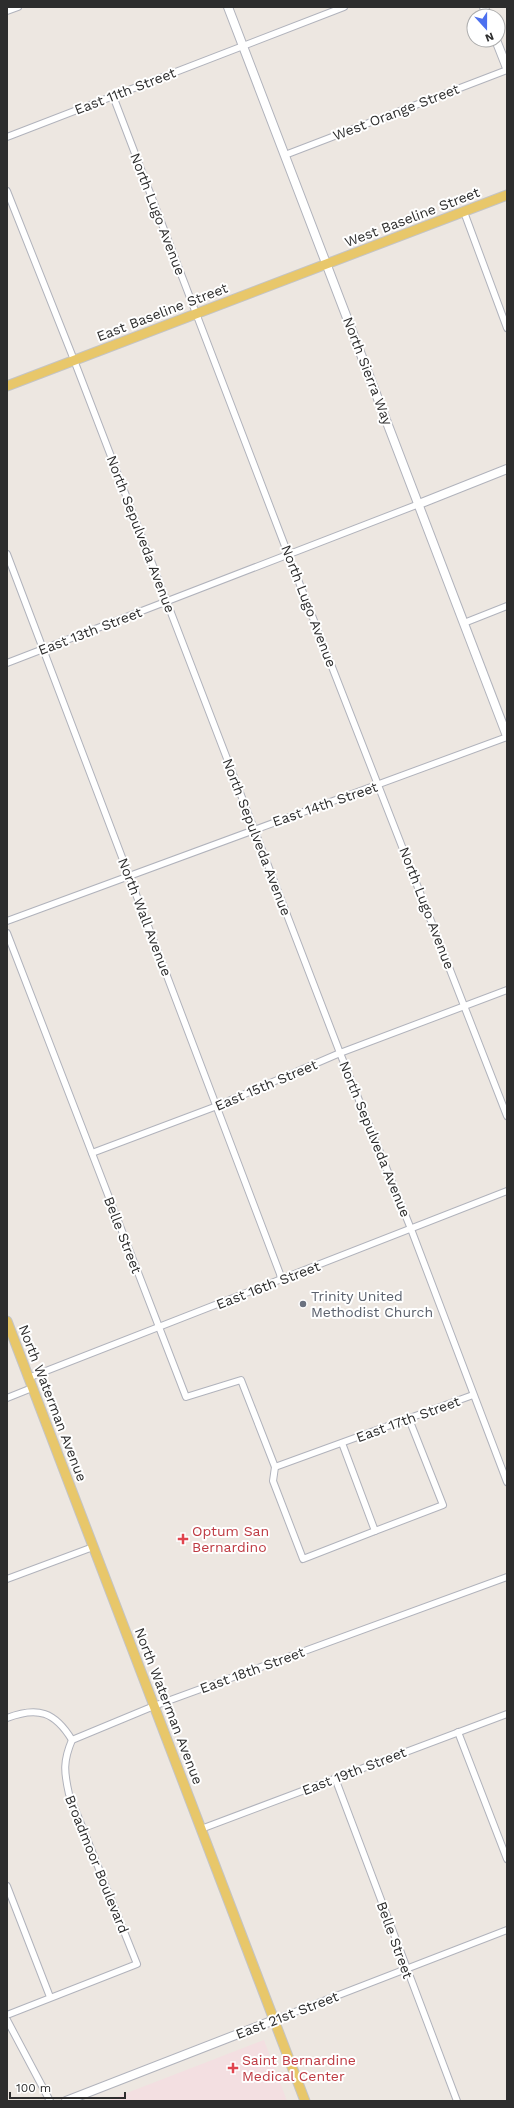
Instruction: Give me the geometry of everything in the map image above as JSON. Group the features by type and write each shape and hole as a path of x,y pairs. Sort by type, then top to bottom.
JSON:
{"main road":[{"name":"West Baseline Street","path":"327,264 507,195"},
{"name":"East Baseline Street","path":"7,386 327,264"},
{"name":"North Waterman Avenue","path":"7,1321 305,2101"}],"street":[{"path":"7,11 18,7"},
{"name":"North Sierra Way","path":"228,7 507,737"},
{"name":"East 11th Street","path":"7,137 344,7"},
{"path":"499,48 507,69"},
{"name":"West Orange Street","path":"285,155 507,69"},
{"name":"North Lugo Avenue","path":"113,96 288,554 507,1116"},
{"name":"North Sepulveda Avenue","path":"7,191 74,360 340,1053 411,1229 507,1482"},
{"path":"464,212 507,328"},
{"path":"419,504 507,469"},
{"name":"East 13th Street","path":"7,663 419,504"},
{"name":"North Wall Avenue","path":"7,554 217,1106 280,1274 280,1280"},
{"path":"464,623 507,606"},
{"name":"East 14th Street","path":"7,920 507,737"},
{"name":"Belle Street","path":"7,933 186,1397 241,1380 275,1467"},
{"name":"East 15th Street","path":"92,1153 217,1106 340,1053 507,990"},
{"name":"East 16th Street","path":"28,1378 507,1191"},
{"path":"7,1398 32,1388"},
{"name":"East 17th Street","path":"275,1467 473,1395"},
{"path":"275,1467 273,1481 303,1559 443,1505 409,1419"},
{"name":"East 17th Street","path":"342,1443 375,1531"},
{"path":"7,1580 93,1547"},
{"name":"East 18th Street","path":"72,1740 154,1706 507,1577"},
{"path":"7,1718 20,1714 47,1714 62,1724 72,1740"},
{"name":"East 19th Street","path":"201,1829 507,1714"},
{"path":"458,1732 507,1859"},
{"name":"Broadmoor Boulevard","path":"50,1997 137,1964 69,1794 64,1768 66,1754 72,1740"},
{"name":"Belle Street","path":"335,1778 405,1969 456,2101"},
{"path":"7,1886 50,1997 7,2015"},
{"name":"East 21st Street","path":"66,2101 507,1930"},
{"path":"7,2020 50,2101"}],"shaded area":[{"name":"Saint Bernardine Medical Center","path":"264,2040 287,2101 107,2101 119,2096"}],"place":[{"name":"Trinity United Methodist Church","path":"303,1304"},
{"name":"Optum San Bernardino","path":"183,1539"},
{"name":"Saint Bernardine Medical Center","path":"233,2068"}]}
